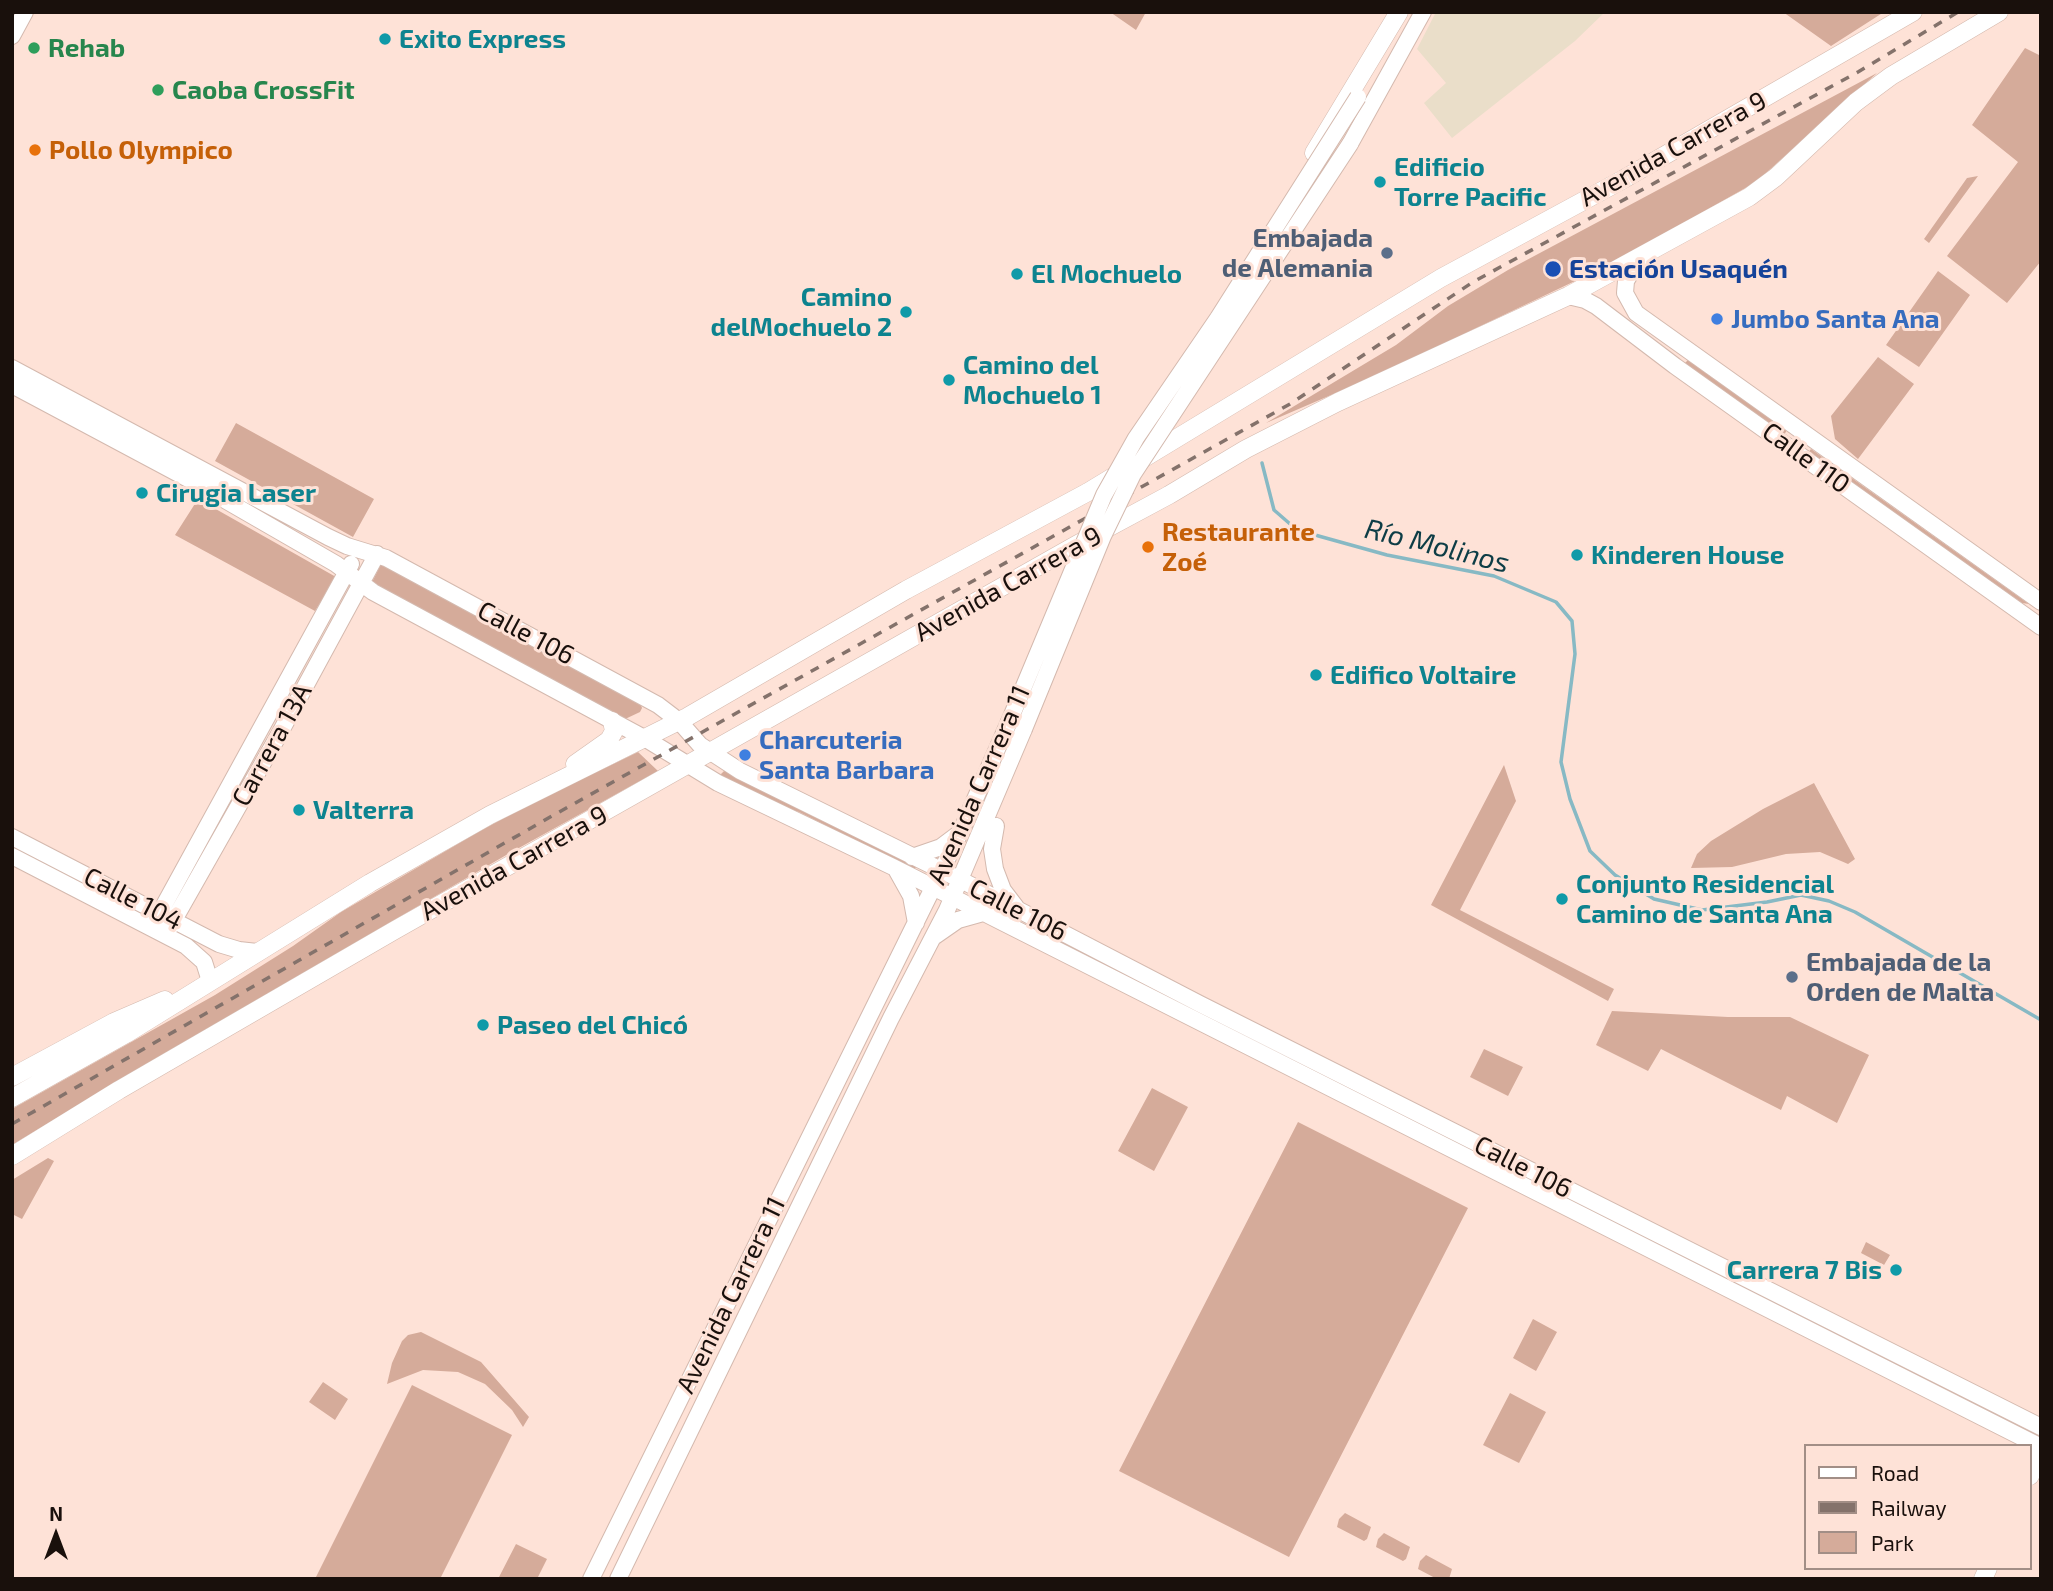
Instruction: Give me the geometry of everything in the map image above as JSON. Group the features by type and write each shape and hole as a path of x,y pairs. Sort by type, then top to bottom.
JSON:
{"main road":[{"path":"12,36 25,12"},
{"path":"1088,492 1122,454 1196,342 1400,12"},
{"name":"Avenida Carrera 11","path":"590,1579 961,831 1104,495 1136,438 1218,318 1358,97 1400,12"},
{"name":"Avenida Carrera 11","path":"618,1579 961,880 1103,536 1133,474 1350,144 1423,12"},
{"name":"Avenida Carrera 9","path":"12,1098 126,1034 369,883 489,815 646,739 928,578 1088,492 1441,278 1622,180 1913,12"},
{"name":"Avenida Carrera 9","path":"12,1156 138,1079 1283,429 1568,296 1763,188 1870,92 1999,12"},
{"name":"Calle 110","path":"1641,256 1626,281 1625,293 1636,313 2041,602"},
{"name":"Calle 110","path":"1568,296 1585,299 1596,306 1675,366 2041,627"},
{"name":"Calle 106","path":"12,368 328,537 377,554 658,705 679,721 692,738 740,771 961,880 2041,1427"},
{"name":"Calle 106","path":"12,385 192,481 347,571 360,584 646,739 731,789 953,897 2031,1444"},
{"name":"Carrera 13A","path":"162,924 254,743 360,549"},
{"name":"Carrera 13A","path":"162,924 269,752 377,554"},
{"path":"554,784 576,763 609,740 614,731 612,721"},
{"path":"254,743 269,752"},
{"path":"996,826 992,849 995,869 1003,890 1020,911"},
{"path":"912,857 941,847 961,831"},
{"name":"Calle 104","path":"12,837 162,924 199,956 204,962 210,981"},
{"name":"Calle 104","path":"12,856 162,924 228,948 257,952"},
{"path":"893,867 908,888 916,923"},
{"path":"931,940 950,924 983,914"},
{"path":"12,1077 114,1022 210,981"},
{"path":"2032,1470 2041,1449"}],"shaded area":[{"path":"1436,12 1605,12 1575,41 1452,138 1424,103 1446,83 1417,49"}],"green space":[{"path":"1110,12 1146,12 1136,30"},
{"path":"1783,12 1884,12 1831,46"},
{"path":"2025,48 2041,56 2041,261 2007,303 1947,256 2018,162 1972,125"},
{"path":"1877,73 1756,182 1615,262 1470,331 1466,337 1266,423 1396,345 1448,306 1508,270"},
{"path":"1978,176 1929,243 1924,239 1967,178"},
{"path":"1938,271 1970,295 1919,367 1886,345"},
{"path":"1878,357 1914,384 1858,459 1835,439 1831,416"},
{"path":"1688,360 1787,430 1784,435 1684,364"},
{"path":"236,423 374,499 353,537 215,461"},
{"path":"1811,449 2029,604 2022,603 1808,453"},
{"path":"198,499 336,577 315,611 175,535"},
{"path":"381,564 639,700 642,708 640,712 623,720 371,584"},
{"path":"638,752 658,771 508,854 12,1145 12,1109 215,995 341,912 480,831"},
{"path":"1504,765 1516,801 1460,910 1614,989 1608,1001 1431,905"},
{"path":"725,770 916,867 914,870 799,812 775,806 719,776"},
{"path":"1814,783 1855,859 1848,864 1820,852 1786,854 1732,867 1691,868 1697,854 1711,841 1763,809"},
{"path":"1612,1011 1790,1017 1869,1055 1837,1123 1787,1096 1781,1110 1661,1049 1648,1071 1596,1045"},
{"path":"1484,1049 1523,1067 1508,1096 1470,1077"},
{"path":"1152,1088 1188,1107 1154,1171 1118,1151"},
{"path":"1298,1122 1468,1208 1289,1557 1119,1471"},
{"path":"48,1158 54,1161 22,1219 12,1214 12,1180"},
{"path":"1866,1242 1890,1255 1884,1265 1861,1253"},
{"path":"1533,1319 1557,1332 1536,1371 1513,1358"},
{"path":"421,1332 481,1362 529,1417 523,1427 512,1410 485,1384 458,1372 423,1370 387,1384 392,1363 402,1341 408,1335"},
{"path":"323,1382 348,1399 335,1420 309,1402"},
{"path":"412,1385 512,1435 440,1579 315,1579"},
{"path":"1510,1393 1546,1412 1519,1463 1483,1445"},
{"path":"1345,1513 1371,1527 1367,1539 1364,1541 1337,1527 1339,1519"},
{"path":"1384,1533 1410,1547 1406,1559 1403,1561 1376,1547 1378,1539"},
{"path":"516,1544 547,1559 537,1579 498,1579"},
{"path":"1426,1555 1452,1569 1449,1579 1437,1579 1418,1569 1420,1561"}],"waterway":[{"name":"Río Molinos","path":"1262,463 1274,510 1297,530 1387,555 1494,576 1556,602 1572,621 1575,654 1561,762 1570,799 1590,851 1615,875 1654,899 1702,910 1801,895 1829,901 1855,912 2041,1020"}],"railway":[{"path":"12,1124 552,816 1290,404 1473,282 1858,72 1958,12"}],"place":[{"name":"Exito Express","path":"385,39"},
{"name":"Rehab","path":"34,48"},
{"name":"Caoba CrossFit","path":"158,90"},
{"name":"Pollo Olympico","path":"35,150"},
{"name":"Edificio Torre Pacific","path":"1380,182"},
{"name":"Embajada de Alemania","path":"1387,253"},
{"name":"Estación Usaquén","path":"1553,269"},
{"name":"El Mochuelo","path":"1017,274"},
{"name":"Camino delMochuelo 2","path":"906,312"},
{"name":"Jumbo Santa Ana","path":"1717,319"},
{"name":"Camino del Mochuelo 1","path":"949,380"},
{"name":"Cirugia Laser","path":"142,493"},
{"name":"Restaurante Zoé","path":"1148,547"},
{"name":"Kinderen House","path":"1577,555"},
{"name":"Edifico Voltaire","path":"1316,675"},
{"name":"Charcuteria Santa Barbara","path":"745,755"},
{"name":"Valterra","path":"299,810"},
{"name":"Conjunto Residencial Camino de Santa Ana","path":"1562,899"},
{"name":"Embajada de la Orden de Malta","path":"1792,977"},
{"name":"Paseo del Chicó","path":"483,1025"},
{"name":"Carrera 7 Bis","path":"1896,1270"}]}
